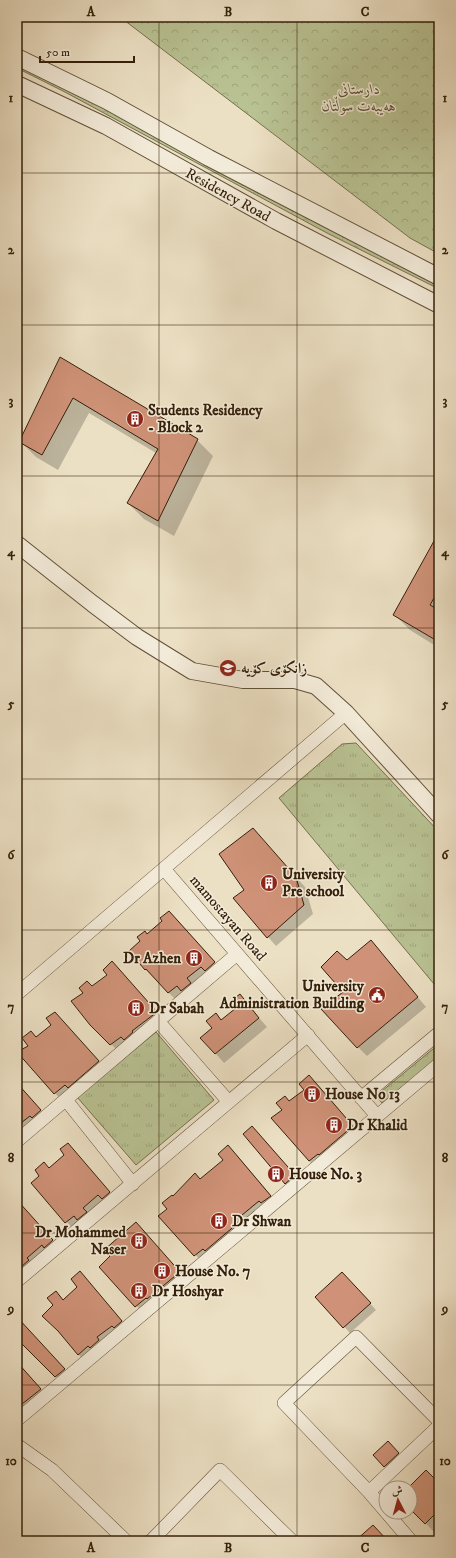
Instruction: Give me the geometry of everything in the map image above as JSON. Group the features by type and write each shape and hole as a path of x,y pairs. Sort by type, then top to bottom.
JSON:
{"street":[{"name":"Residency Road","path":"17,57 107,101 209,158 439,277"},
{"name":"Residency Road","path":"17,84 106,126 276,221 439,305"},
{"path":"17,544 137,637 192,671 243,680 296,680 316,686 346,713 439,815"},
{"path":"17,994 346,713"},
{"name":"mamostayan Road","path":"164,869 377,1116"},
{"path":"17,1141 237,954"},
{"path":"158,1021 229,1102"},
{"path":"361,1098 439,1033"},
{"path":"17,1281 308,1035"},
{"path":"17,1420 439,1064"},
{"path":"66,1100 133,1184"},
{"path":"411,1541 369,1492 284,1403 356,1338 439,1421"},
{"path":"369,1492 439,1426"},
{"path":"17,1445 52,1470 126,1541"},
{"path":"151,1541 220,1470 292,1541"}],"green space":[{"name":"دارستانی هەیبەت سوڵتان","path":"120,17 439,17 439,254 410,238"},
{"path":"17,57 439,278 439,289 327,233 63,91 17,68"},
{"path":"356,743 439,832 439,990 279,798 342,744"},
{"path":"156,1032 214,1100 136,1165 77,1097"},
{"path":"439,1044 439,1057 382,1103 376,1096"}],"building":[{"name":"Students Residency - Block 2","path":"60,357 198,439 158,521 127,503 158,449 73,398 42,455 19,442"},
{"path":"439,532 439,589 430,605 439,610 439,642 393,615"},
{"name":"University Pre school","path":"253,828 296,877 304,905 267,938 233,898 244,890 219,854"},
{"path":"169,911 215,962 205,971 201,967 187,978 191,983 181,991 177,986 168,993 146,969 145,970 129,951 140,941 137,937 145,931 147,934 162,921 160,918"},
{"name":"University Administration Building","path":"371,940 418,997 357,1048 321,1009 343,992 321,967 337,951 347,960"},
{"path":"112,961 157,1012 132,1031 133,1032 124,1040 121,1037 110,1045 90,1025 71,1001 83,993 79,988 87,981 92,986 107,975 103,970"},
{"path":"240,994 259,1018 215,1054 200,1038 212,1028 206,1021 216,1013 221,1020 236,1008 231,1001"},
{"path":"55,1012 99,1061 68,1088 65,1085 54,1094 17,1052 28,1046 22,1038 31,1031 36,1037 51,1025 46,1018"},
{"path":"309,1075 353,1126 319,1155 318,1154 309,1161 271,1118 282,1110 276,1103 285,1096 289,1101 304,1090 299,1084"},
{"path":"17,1083 41,1110 32,1118 30,1116 17,1126"},
{"path":"252,1126 295,1175 285,1184 243,1134"},
{"path":"68,1143 110,1192 102,1199 98,1195 83,1208 87,1212 77,1220 74,1216 65,1223 31,1183 39,1176 35,1170 44,1162 49,1168 64,1155 60,1149"},
{"path":"228,1145 271,1196 261,1203 259,1201 236,1220 238,1223 205,1251 203,1249 194,1256 158,1216 167,1209 162,1203 172,1195 173,1196 195,1173 200,1179 223,1160 218,1154"},
{"path":"17,1200 53,1240 44,1248 42,1245 27,1258 29,1260 21,1267 18,1264 17,1266"},
{"path":"136,1222 180,1272 135,1307 99,1267 110,1256 104,1250"},
{"path":"80,1271 122,1321 114,1328 112,1326 97,1337 99,1340 90,1348 88,1346 78,1355 58,1331 42,1316 53,1305 47,1298 56,1291 63,1300 77,1287 71,1279"},
{"path":"342,1272 371,1303 343,1328 315,1297"},
{"path":"17,1317 65,1369 55,1377 17,1339"},
{"path":"17,1362 41,1389 17,1408"},
{"path":"388,1441 399,1453 384,1467 373,1455"},
{"path":"426,1470 439,1483 439,1510 425,1524 418,1517 418,1480 416,1480"},
{"path":"373,1525 388,1541 355,1541"}],"place":[{"name":"Students Residency - Block 2","path":"135,419"},
{"name":"زانکۆی کۆیە","path":"228,668"},
{"name":"University Pre school","path":"269,883"},
{"name":"Dr Azhen","path":"194,958"},
{"name":"University Administration Building","path":"377,995"},
{"name":"Dr Sabah","path":"136,1008"},
{"name":"House No 13","path":"312,1094"},
{"name":"Dr Khalid","path":"334,1125"},
{"name":"House No. 3","path":"276,1174"},
{"name":"Dr Shwan","path":"219,1221"},
{"name":"Dr Mohammed Naser","path":"139,1241"},
{"name":"House No. 7","path":"162,1271"},
{"name":"Dr Hoshyar","path":"139,1291"}]}
